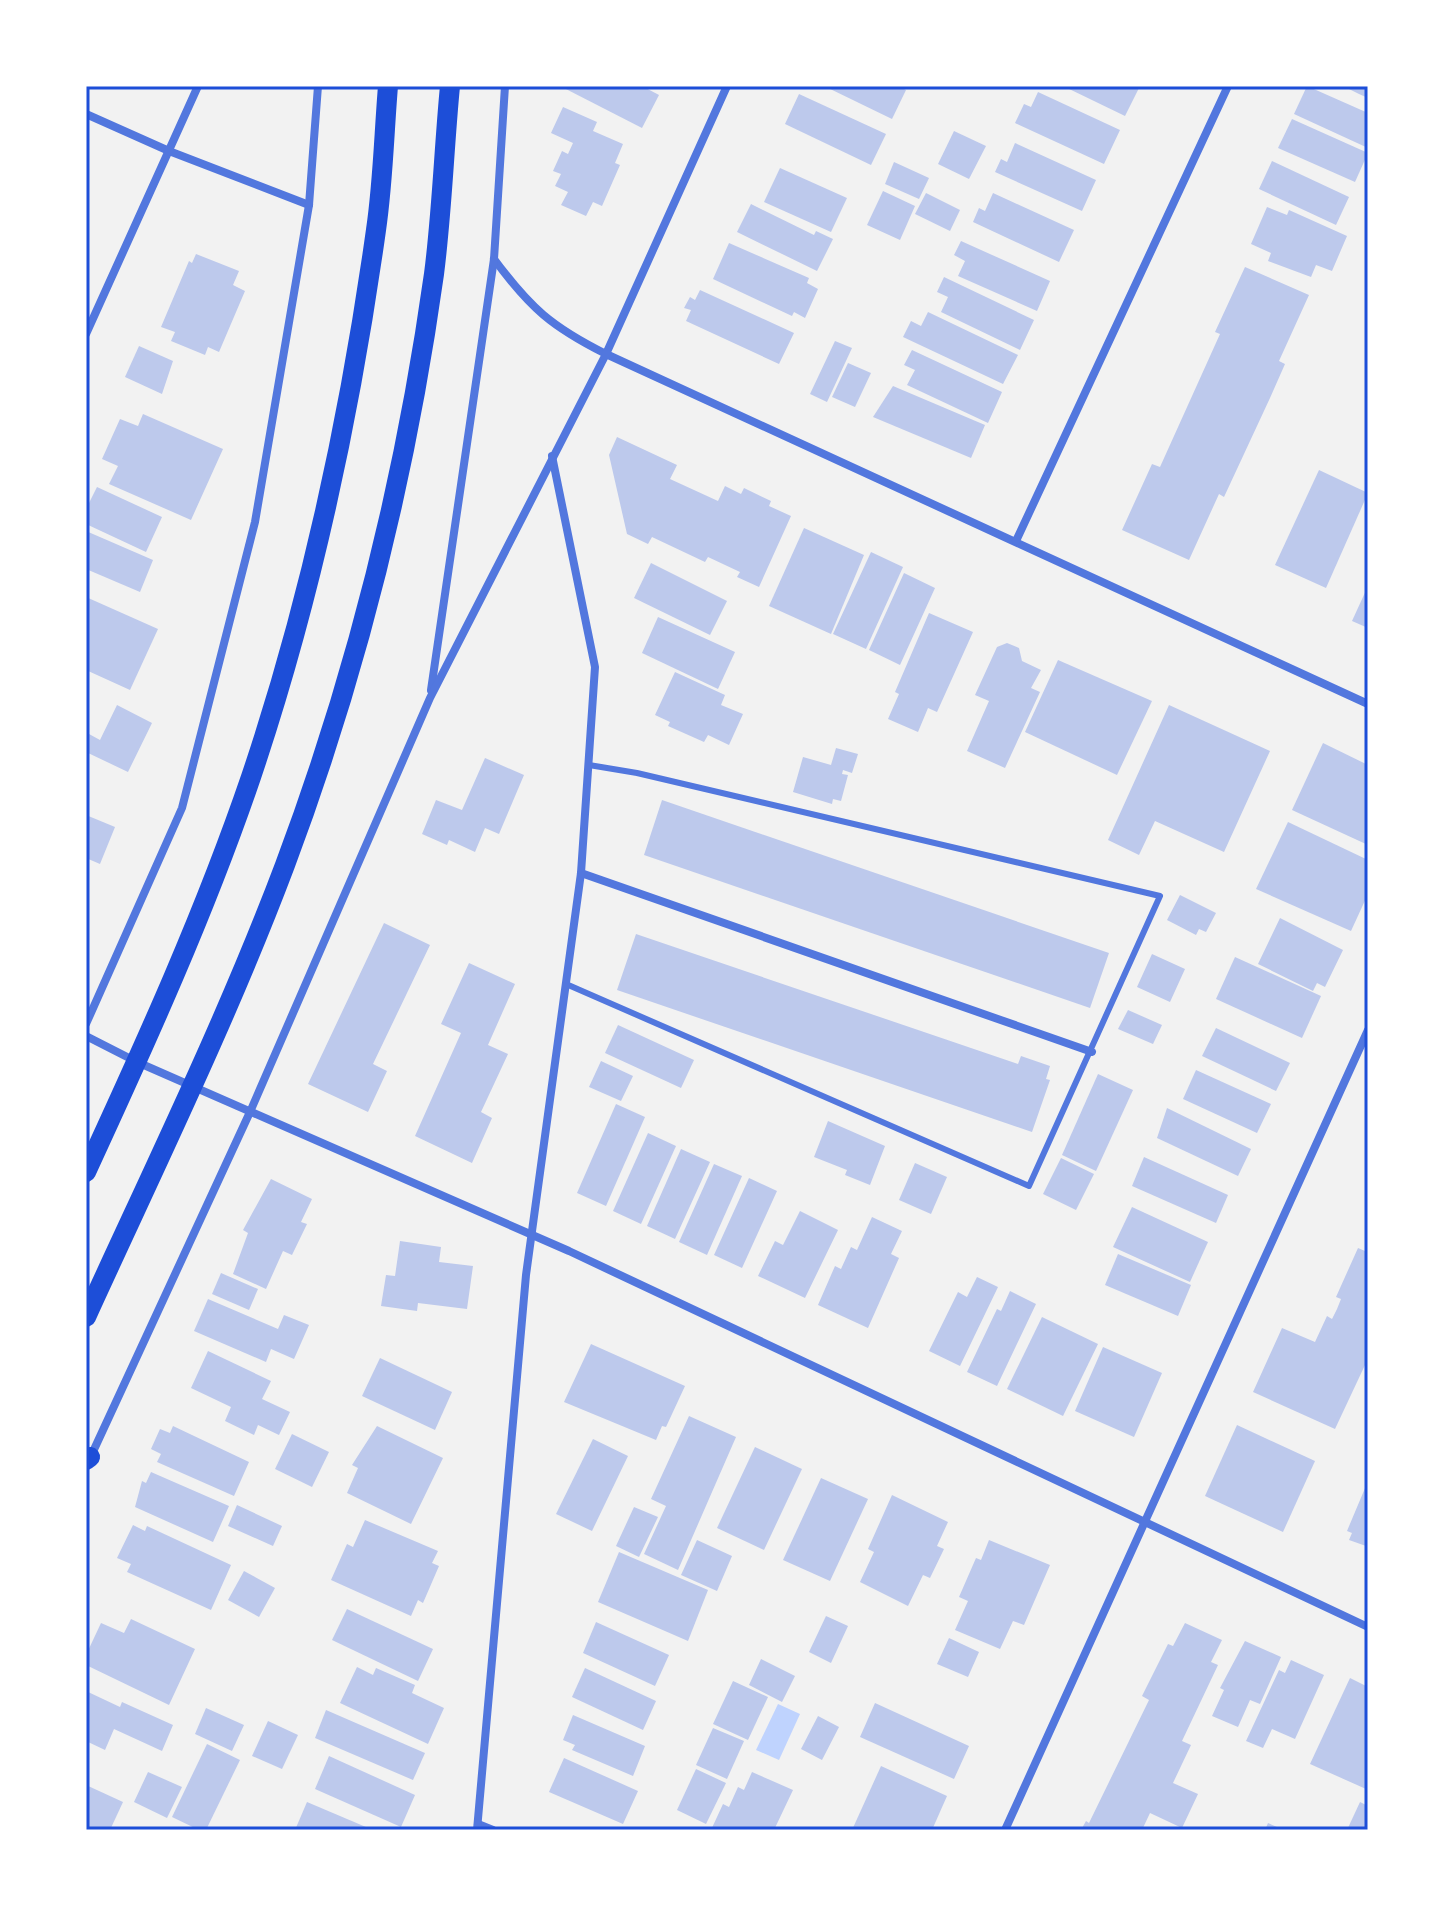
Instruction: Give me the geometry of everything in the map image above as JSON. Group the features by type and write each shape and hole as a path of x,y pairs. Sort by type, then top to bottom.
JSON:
{"main road":[{"path":"86,1172 137,1062 227,843 271,714 304,600 335,473 376,228 388,86"},
{"path":"86,1317 191,1086 286,862 318,768 373,582 398,475 434,273 450,86"}],"street":[{"path":"86,334 198,86"},
{"path":"86,1024 182,808 255,522 309,205 318,86"},
{"path":"430,698 494,259 505,86"},
{"path":"87,1461 250,1112 430,698 606,354 727,86"},
{"path":"1016,541 1228,86"},
{"path":"86,114 169,151 309,205"},
{"path":"494,259 518,291 557,329 606,354 1368,704"},
{"path":"493,1830 477,1827 531,1235 581,873 595,667 552,455"},
{"path":"581,873 1092,1052"},
{"path":"1005,1830 1368,1030"},
{"path":"86,1036 137,1062 531,1235 1368,1627"}],"lane":[{"path":"566,984 1029,1186 1160,896 637,773 589,765"}],"water":[{"path":"778,1704 800,1714 779,1760 756,1750"}],"building":[{"path":"560,86 642,86 659,95 642,128"},
{"path":"824,86 898,86 906,90 892,119"},
{"path":"1063,86 1140,86 1125,116"},
{"path":"1307,86 1368,113 1368,148 1294,114"},
{"path":"1343,86 1368,86 1368,98 1359,94"},
{"path":"1038,92 1120,130 1104,164 1015,123 1024,104 1031,107"},
{"path":"799,94 886,134 871,165 785,124"},
{"path":"563,107 597,122 593,131 623,144 615,163 620,165 602,206 593,202 586,216 561,205 568,192 555,186 561,174 553,171 562,151 568,154 573,143 551,133"},
{"path":"1292,119 1368,153 1355,182 1278,148"},
{"path":"954,131 986,146 969,179 938,164"},
{"path":"1015,143 1096,180 1082,211 995,172 1001,159 1007,162"},
{"path":"1272,161 1349,197 1336,225 1259,189"},
{"path":"894,162 929,178 919,199 885,184"},
{"path":"780,168 847,198 831,232 764,202"},
{"path":"883,191 915,206 900,240 867,225"},
{"path":"926,193 960,210 950,231 915,214"},
{"path":"993,193 1074,230 1059,262 973,222 979,208 985,211"},
{"path":"751,204 814,235 816,231 833,239 817,271 737,232"},
{"path":"1267,207 1287,215 1289,210 1347,236 1332,271 1316,265 1311,277 1268,261 1271,253 1251,244"},
{"path":"961,241 1050,281 1037,311 958,276 965,261 954,255"},
{"path":"729,243 809,278 807,283 818,289 805,318 794,312 792,316 713,279"},
{"path":"196,254 239,271 233,285 245,291 219,352 208,347 205,355 171,341 175,332 161,327 189,261 192,263"},
{"path":"1245,267 1309,295 1279,361 1285,364 1270,398 1224,497 1219,494 1189,560 1122,530 1152,464 1160,467 1220,334 1215,332"},
{"path":"944,277 1034,320 1020,350 941,312 948,297 937,292"},
{"path":"700,290 794,333 779,364 686,321 691,310 684,308 690,297 695,300"},
{"path":"928,312 1018,355 1003,384 903,337 911,321 921,326"},
{"path":"835,341 852,348 827,402 810,394"},
{"path":"139,346 173,361 162,394 125,377"},
{"path":"912,350 1002,392 988,423 907,385 915,370 904,365"},
{"path":"848,363 871,373 855,407 832,397"},
{"path":"893,386 985,425 971,458 873,417"},
{"path":"143,414 223,449 191,520 109,484 118,466 102,459 120,419 138,426"},
{"path":"617,437 677,465 670,479 718,501 725,486 741,494 744,488 771,501 769,506 791,516 759,587 737,577 740,572 708,557 705,562 652,537 648,544 627,534 609,455"},
{"path":"1319,470 1368,493 1326,588 1275,565"},
{"path":"97,487 162,517 146,552 86,524 86,509"},
{"path":"804,528 864,555 831,634 769,606"},
{"path":"86,531 153,560 140,592 86,569"},
{"path":"871,552 903,567 866,649 833,634"},
{"path":"651,563 727,601 710,635 634,598"},
{"path":"904,573 935,588 900,665 869,650"},
{"path":"1368,586 1368,628 1352,621"},
{"path":"86,597 158,629 130,690 86,670"},
{"path":"929,613 973,632 937,712 928,708 918,732 888,719 899,694 895,692"},
{"path":"658,617 735,652 718,689 642,653"},
{"path":"1007,643 1019,648 1022,661 1041,670 1031,688 1040,692 1005,768 967,751 989,701 975,695 997,647"},
{"path":"1058,660 1152,701 1117,775 1025,732"},
{"path":"675,672 725,695 721,705 743,714 729,745 708,735 704,742 668,726 670,722 655,715"},
{"path":"117,705 152,723 128,772 86,752 89,734 100,740"},
{"path":"1169,705 1270,751 1224,852 1155,821 1139,855 1108,840"},
{"path":"1323,743 1368,765 1368,845 1292,810"},
{"path":"836,748 858,754 852,773 843,770 842,774 848,775 841,801 833,799 832,804 793,792 803,757 831,765"},
{"path":"485,758 524,775 499,834 485,828 475,852 449,840 447,845 422,834 436,800 462,810"},
{"path":"662,800 1109,953 1090,1008 644,855"},
{"path":"86,815 115,827 100,864 86,858"},
{"path":"1288,822 1368,860 1368,894 1351,931 1256,889"},
{"path":"1180,895 1216,913 1206,932 1199,929 1196,935 1167,920"},
{"path":"1280,918 1343,950 1325,987 1317,983 1313,991 1258,964"},
{"path":"384,923 430,945 373,1064 387,1071 368,1112 308,1084"},
{"path":"636,934 1018,1064 1021,1056 1050,1066 1046,1079 1050,1080 1032,1132 617,990"},
{"path":"1152,954 1185,969 1170,1002 1137,987"},
{"path":"1235,957 1321,996 1302,1038 1216,999"},
{"path":"469,963 515,984 488,1045 508,1054 481,1112 492,1118 472,1163 415,1136 461,1033 441,1024"},
{"path":"1128,1010 1162,1025 1153,1044 1118,1029"},
{"path":"618,1025 694,1060 681,1088 605,1053"},
{"path":"1216,1028 1290,1063 1276,1091 1202,1056"},
{"path":"601,1061 633,1076 621,1101 589,1087"},
{"path":"1196,1070 1271,1104 1257,1133 1183,1099"},
{"path":"1098,1074 1133,1090 1096,1171 1062,1155"},
{"path":"616,1104 645,1117 606,1206 577,1193"},
{"path":"1167,1108 1251,1149 1238,1176 1157,1138"},
{"path":"828,1121 885,1146 870,1185 845,1175 847,1170 814,1157"},
{"path":"648,1133 676,1146 641,1224 613,1211"},
{"path":"681,1149 710,1162 675,1239 647,1226"},
{"path":"1144,1157 1228,1195 1216,1223 1132,1186"},
{"path":"1061,1158 1094,1174 1076,1210 1043,1194"},
{"path":"915,1163 947,1177 931,1214 899,1200"},
{"path":"714,1164 742,1176 707,1255 679,1242"},
{"path":"749,1178 777,1191 742,1268 714,1255"},
{"path":"271,1179 312,1199 301,1222 307,1224 292,1255 283,1251 266,1289 233,1274 248,1233 243,1230"},
{"path":"1132,1207 1208,1242 1190,1282 1113,1247"},
{"path":"800,1211 838,1230 805,1298 758,1276 775,1241 783,1245"},
{"path":"872,1217 902,1231 891,1254 899,1258 868,1328 818,1305 835,1266 841,1269 851,1247 857,1250"},
{"path":"400,1241 441,1247 439,1262 473,1266 467,1309 418,1303 417,1311 381,1306 386,1275 395,1276"},
{"path":"1368,1245 1368,1366 1365,1365 1335,1429 1253,1392 1282,1328 1315,1342 1327,1316 1332,1319 1337,1309 1341,1299 1336,1297 1358,1248 1365,1251"},
{"path":"1118,1254 1191,1285 1178,1316 1105,1285"},
{"path":"221,1273 258,1289 249,1310 212,1294"},
{"path":"977,1277 998,1287 960,1366 929,1351 958,1292 967,1297"},
{"path":"1010,1291 1036,1304 997,1386 967,1372 997,1309 1001,1311"},
{"path":"208,1299 278,1329 284,1315 309,1325 294,1359 271,1349 266,1362 194,1331"},
{"path":"1042,1317 1098,1344 1063,1416 1007,1389"},
{"path":"591,1344 685,1386 666,1427 662,1426 656,1440 564,1402"},
{"path":"1103,1347 1162,1373 1134,1437 1075,1411"},
{"path":"208,1351 271,1381 262,1399 290,1412 279,1435 258,1425 254,1435 225,1421 231,1407 191,1388"},
{"path":"380,1358 452,1392 435,1430 362,1396"},
{"path":"689,1416 736,1437 678,1570 644,1554 666,1506 651,1499"},
{"path":"1237,1425 1315,1461 1283,1532 1205,1496"},
{"path":"173,1426 249,1462 234,1496 157,1462 161,1454 151,1449 160,1429 170,1433"},
{"path":"377,1426 443,1458 411,1524 347,1493 358,1468 352,1465"},
{"path":"292,1434 329,1452 312,1487 275,1469"},
{"path":"593,1439 628,1456 592,1531 556,1514"},
{"path":"755,1447 802,1469 764,1550 717,1528"},
{"path":"151,1472 229,1506 213,1542 135,1507 142,1481 146,1483"},
{"path":"821,1478 868,1499 830,1581 783,1560"},
{"path":"1368,1481 1366,1546 1349,1540 1352,1533 1347,1531"},
{"path":"892,1495 948,1522 937,1546 944,1549 930,1578 923,1575 908,1606 860,1582 874,1552 868,1549"},
{"path":"237,1505 282,1526 273,1546 228,1526"},
{"path":"634,1507 658,1517 639,1557 616,1546"},
{"path":"365,1520 438,1551 432,1563 439,1566 423,1603 418,1600 411,1616 331,1580 347,1544 353,1547"},
{"path":"133,1525 145,1531 147,1526 231,1565 211,1610 127,1572 131,1564 117,1558"},
{"path":"697,1540 732,1556 717,1591 681,1575"},
{"path":"989,1540 1050,1565 1024,1625 1013,1621 1000,1649 955,1630 968,1601 959,1597 976,1558 981,1560"},
{"path":"619,1552 708,1590 688,1641 598,1602"},
{"path":"244,1571 275,1588 259,1617 228,1600"},
{"path":"347,1609 433,1649 418,1681 332,1640"},
{"path":"826,1616 848,1626 831,1663 809,1652"},
{"path":"131,1619 195,1649 169,1705 86,1665 86,1655 101,1623 124,1633"},
{"path":"596,1622 669,1655 655,1686 583,1653"},
{"path":"1185,1623 1222,1640 1211,1662 1218,1665 1182,1741 1191,1745 1173,1783 1198,1794 1182,1828 1150,1813 1142,1830 1081,1830 1086,1821 1089,1823 1149,1700 1142,1696 1168,1644 1173,1646"},
{"path":"949,1638 979,1652 968,1677 937,1664"},
{"path":"1245,1641 1281,1657 1260,1704 1250,1700 1238,1727 1212,1716 1224,1690 1220,1688"},
{"path":"761,1659 795,1676 782,1702 749,1685"},
{"path":"1291,1660 1324,1675 1295,1739 1272,1729 1263,1748 1246,1741 1279,1670 1285,1673"},
{"path":"357,1667 373,1675 376,1668 415,1685 412,1693 444,1708 428,1744 340,1703"},
{"path":"585,1668 656,1701 643,1730 572,1697"},
{"path":"1350,1678 1368,1687 1366,1789 1310,1764"},
{"path":"733,1681 768,1697 748,1740 713,1724"},
{"path":"86,1691 120,1707 122,1702 173,1725 162,1751 114,1729 105,1750 86,1741"},
{"path":"875,1703 969,1746 954,1779 860,1737"},
{"path":"206,1708 244,1725 232,1751 195,1734"},
{"path":"326,1710 425,1753 413,1780 315,1738"},
{"path":"573,1715 645,1746 633,1776 572,1750 575,1745 563,1740"},
{"path":"818,1716 839,1727 822,1760 801,1749"},
{"path":"268,1721 298,1735 282,1769 252,1756"},
{"path":"713,1728 744,1741 727,1779 696,1765"},
{"path":"207,1744 240,1760 206,1830 199,1830 172,1817"},
{"path":"329,1756 415,1795 401,1827 315,1789"},
{"path":"564,1758 638,1791 623,1824 549,1792"},
{"path":"881,1766 947,1796 932,1830 852,1830"},
{"path":"696,1769 726,1783 706,1824 677,1810"},
{"path":"148,1772 182,1787 167,1818 134,1802"},
{"path":"752,1772 793,1790 774,1830 711,1830 723,1804 729,1807 738,1787 744,1790"},
{"path":"86,1785 123,1802 110,1830 86,1830"},
{"path":"307,1802 373,1830 295,1830"},
{"path":"1360,1802 1368,1806 1368,1830 1347,1830"},
{"path":"1268,1823 1284,1830 1265,1830"}]}
